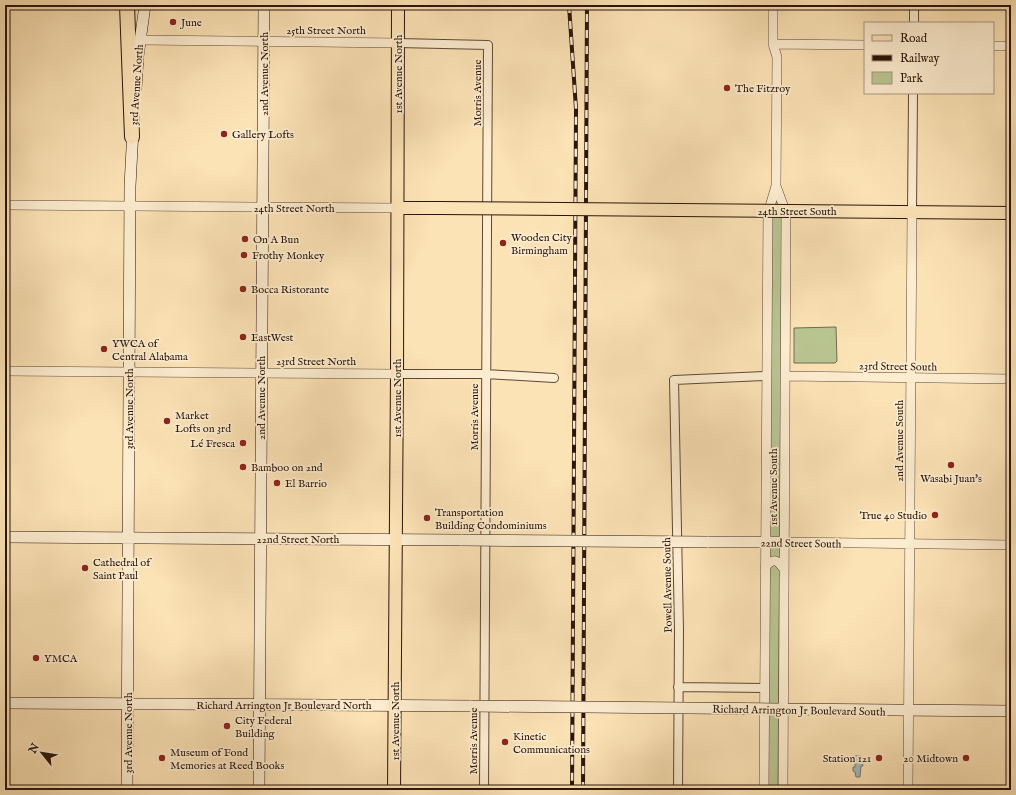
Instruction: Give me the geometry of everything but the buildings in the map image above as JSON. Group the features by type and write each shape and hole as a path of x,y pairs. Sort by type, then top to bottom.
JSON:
{"highway":[{"path":"127,7 132,137"}],"main road":[{"name":"3rd Avenue North","path":"127,790 130,206 132,137 140,40 145,5"},
{"name":"2nd Avenue North","path":"259,790 264,5"},
{"name":"1st Avenue North","path":"394,790 398,5"},
{"name":"24th Street North","path":"397,208 583,209"},
{"name":"24th Street South","path":"583,209 1011,213"},
{"name":"22nd Street North","path":"5,537 590,541"},
{"name":"22nd Street South","path":"590,541 784,542"},
{"name":"Richard Arrington Jr Boulevard North","path":"5,703 587,707"},
{"name":"Richard Arrington Jr Boulevard South","path":"587,707 1011,711"}],"street":[{"name":"1st Avenue South","path":"764,790 768,213 776,186 777,57 773,44 773,5"},
{"path":"914,5 914,22"},
{"name":"25th Street North","path":"140,40 488,45"},
{"path":"773,44 864,45"},
{"name":"Morris Avenue","path":"484,790 488,45"},
{"path":"994,46 1011,46"},
{"name":"2nd Avenue South","path":"908,790 913,94"},
{"name":"1st Avenue South","path":"776,186 786,213 784,569 781,710 783,790"},
{"name":"24th Street North","path":"5,205 397,208"},
{"name":"23rd Street North","path":"5,371 486,374 554,378"},
{"name":"Powell Avenue South","path":"678,790 679,630 674,380 766,376"},
{"name":"23rd Street South","path":"785,376 1011,379"},
{"name":"22nd Street South","path":"784,542 1011,545"},
{"path":"765,567 770,562 774,561 778,562 784,569"},
{"path":"678,687 764,688"}],"green space":[{"path":"776,198 782,213 778,790 768,790 771,213"},
{"path":"836,327 837,361 835,363 794,363 794,328"}],"water":[{"path":"855,756 861,756 863,766 861,766 860,777 856,777 855,772 853,771 853,767 855,767"}],"railway":[{"path":"569,5 576,109 572,790"},
{"path":"583,790 587,5"}],"place":[{"name":"June","path":"173,22"},
{"name":"The Fitzroy","path":"727,88"},
{"name":"Gallery Lofts","path":"224,134"},
{"name":"On A Bun","path":"245,239"},
{"name":"Wooden City Birmingham","path":"503,243"},
{"name":"Frothy Monkey","path":"244,255"},
{"name":"Bocca Ristorante","path":"243,289"},
{"name":"EastWest","path":"243,337"},
{"name":"YWCA of Central Alabama","path":"104,349"},
{"name":"Market Lofts on 3rd","path":"167,421"},
{"name":"Lé Fresca","path":"243,443"},
{"name":"Wasabi Juan's","path":"951,465"},
{"name":"Bamboo on 2nd","path":"243,467"},
{"name":"El Barrio","path":"277,483"},
{"name":"True 40 Studio","path":"935,515"},
{"name":"Transportation Building Condominiums","path":"427,518"},
{"name":"Cathedral of Saint Paul","path":"85,568"},
{"name":"YMCA","path":"36,658"},
{"name":"City Federal Building","path":"227,726"},
{"name":"Kinetic Communications","path":"505,742"},
{"name":"Museum of Fond Memories at Reed Books","path":"162,758"},
{"name":"Station 121","path":"879,758"},
{"name":"20 Midtown","path":"966,758"}]}
